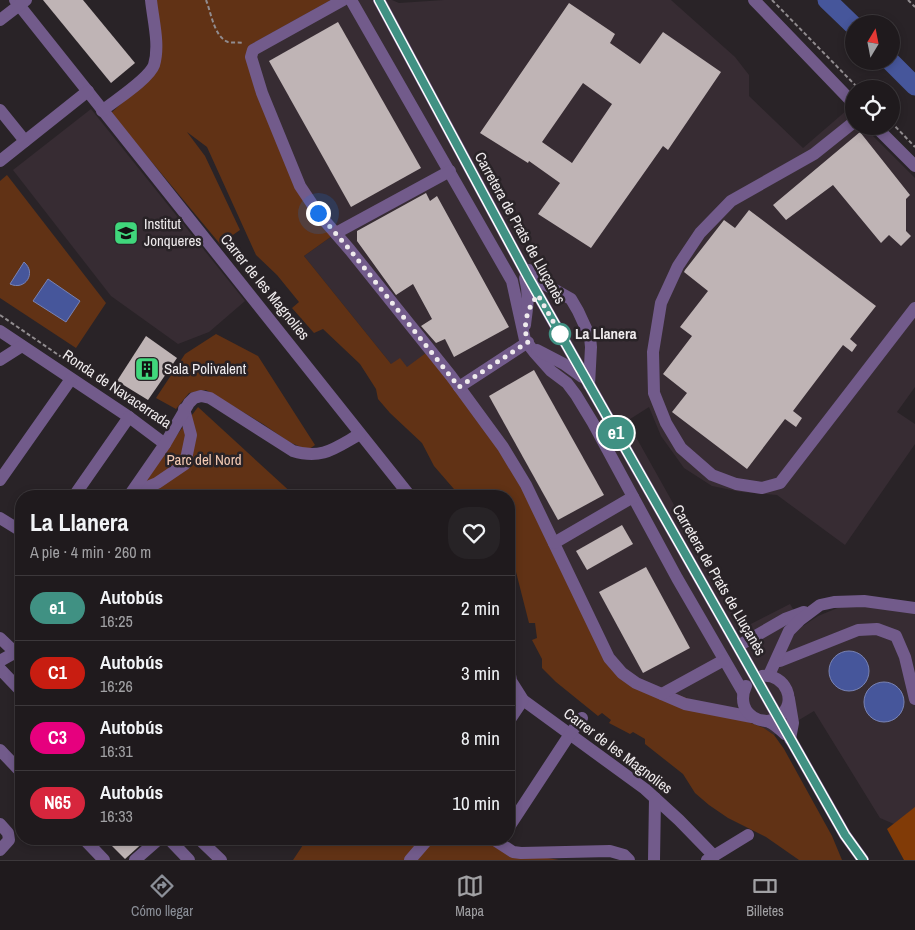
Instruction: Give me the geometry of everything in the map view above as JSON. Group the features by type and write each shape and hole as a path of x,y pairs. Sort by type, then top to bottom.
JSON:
{"street":[{"path":"102,110 148,75 154,66 156,54 151,0"},
{"path":"257,48 343,0"},
{"path":"351,0 512,281 523,335 535,353 551,371 567,383 576,395 743,692 743,704 752,717"},
{"name":"Carretera de Prats de Lluçanès","path":"379,0 518,260 755,677 773,719 790,739 845,835 864,860"},
{"path":"754,0 845,95"},
{"path":"0,20 20,2"},
{"name":"Carrer de les Magnolies","path":"20,2 102,110 405,490"},
{"name":"Carretera de Prats de Lluçanès","path":"257,48 253,50 251,57 262,93 300,186 318,213 459,387 504,447 526,485 609,658 622,673 636,683 685,704 760,720 773,719"},
{"path":"0,161 88,91"},
{"path":"0,110 25,141"},
{"path":"845,129 814,154 731,201 700,233 678,266 661,303 653,352 654,393 666,423 681,448 712,475 736,484 762,488 780,483 915,308"},
{"path":"884,135 915,166"},
{"path":"336,233 450,172"},
{"path":"518,260 539,281 571,300 578,311 590,336 591,361 589,385"},
{"path":"518,260 528,289 525,322 525,333 528,342 539,351 574,370 589,385"},
{"path":"525,322 538,295 546,293 566,296"},
{"name":"Ronda de Navacerrada","path":"0,331 165,444 184,409 194,398 201,396 210,398 293,451 309,455 320,454 360,434"},
{"path":"459,387 528,342"},
{"path":"0,360 22,346"},
{"path":"0,480 71,379"},
{"path":"141,490 157,483 185,464 191,435 184,409"},
{"path":"78,490 128,417"},
{"path":"133,490 165,444"},
{"path":"554,543 633,497"},
{"path":"0,518 15,527"},
{"path":"738,646 785,619 820,605 834,602 864,601 915,608"},
{"path":"769,675 780,654 788,631 820,605"},
{"path":"780,654 858,630 876,629 896,636 905,657 915,699"},
{"path":"0,638 15,648"},
{"path":"0,661 15,653"},
{"path":"780,654 792,723 790,739"},
{"path":"662,694 724,660"},
{"path":"0,669 15,685"},
{"name":"Carretera de Prats de Lluçanès","path":"743,692 755,677 769,675 782,682 788,694"},
{"name":"Carrer de les Magnolies","path":"515,687 523,700 645,789 679,820 710,858"},
{"path":"773,719 784,712 788,705 788,694"},
{"path":"515,712 523,700"},
{"path":"515,818 582,718"},
{"path":"0,750 15,766"},
{"path":"654,860 655,798"},
{"path":"0,850 9,840 4,829"},
{"path":"710,858 748,835"},
{"name":"Carretera de Prats de Lluçanès","path":"845,835 852,860"},
{"path":"90,845 104,860"},
{"path":"135,860 152,845"},
{"path":"173,845 185,859 197,845"},
{"path":"206,845 221,860"},
{"path":"410,860 423,845"},
{"path":"504,845 513,852 610,851 624,855 629,860"}],"path":[{"path":"206,0 221,38 228,42 252,43 257,48"},
{"path":"772,0 850,80"},
{"path":"908,0 915,7"},
{"path":"900,131 915,147"}],"shaded area":[{"path":"331,0 392,0 399,3 444,0 671,0 735,57 749,75 749,96 803,148 845,112 845,135 872,135 915,178 915,387 897,412 915,424 915,444 845,545 777,495 741,492 712,486 684,468 661,436 649,407 627,421 743,628 790,604 803,626 818,616 840,607 873,607 915,611 915,833 880,818 814,711 774,735 764,728 622,673 563,561 515,501 515,490 506,490 407,367 391,364 304,256 332,236 317,220 247,49"},
{"name":"Institut Jonqueres","path":"91,109 245,301 209,332 178,344 111,296 13,170"},
{"path":"915,807 915,860 904,860 887,829"}],"green space":[{"path":"154,0 331,0 250,45 274,136 332,236 304,256 391,364 400,358 407,367 430,350 503,447 622,673 764,728 774,735 784,749 832,836 842,860 799,860 766,837 728,818 695,793 683,774 645,744 645,739 633,732 630,734 609,723 611,720 602,713 598,716 556,682 542,668 542,659 532,640 537,638 535,623 529,623 515,568 515,490 455,490 434,466 422,443 378,399 376,389 360,364 323,329 314,333 292,308 299,302 277,275 256,255 207,147 187,132 205,156 240,230 220,244 111,113 150,77"},
{"path":"7,175 106,303 76,348 0,298 0,181"},
{"path":"216,334 258,356 315,445 308,450 289,442 206,390 189,393 176,409 156,398 185,354"},
{"name":"Parc del Nord","path":"198,407 288,490 136,490"},
{"path":"303,845 503,845 513,852 559,860 293,860"}],"water":[{"path":"24,262 28,266 28,280 20,285 10,284"},
{"path":"48,279 80,301 66,322 33,301"},
{"path":"853,651 860,654 866,660 869,671 868,679 860,688 853,691 845,691 838,688 830,679 829,667 832,660 841,652"},
{"path":"880,682 888,682 895,685 901,691 904,702 901,713 895,719 888,722 880,722 873,719 867,713 864,706 864,698 867,691 873,685"}],"building":[{"path":"43,0 83,0 135,63 111,83"},
{"path":"569,3 615,34 610,43 640,64 663,32 721,72 668,150 663,146 591,248 538,214 560,183 529,161 528,163 480,133","holes":["583,83 612,104 572,163 542,142"]},
{"path":"338,22 421,168 351,207 269,61"},
{"path":"856,135 862,135 910,195 906,199 906,231 911,236 901,246 889,235 881,243 833,185 786,220 773,205"},
{"path":"426,193 430,201 437,196 509,327 454,357 445,339 436,343 421,326 432,319 413,284 396,295 357,241 357,231"},
{"path":"749,210 876,306 850,339 857,345 852,352 843,345 793,411 802,418 796,427 785,419 747,469 672,412 687,393 663,374 692,336 680,327 708,291 684,272 685,270 724,220 735,228"},
{"name":"Sala Polivalent","path":"146,336 177,358 148,400 117,381"},
{"path":"534,370 604,495 558,520 489,396"},
{"path":"622,525 633,544 587,570 576,551"},
{"path":"646,567 690,648 643,673 599,592"},
{"path":"111,845 140,845 125,859"}],"waterway":[{"path":"827,0 845,17"},
{"path":"899,70 915,86"}],"bus line":[{"name":"e1","path":"379,0 556,327 845,835 863,860"}],"place":[{"name":"Institut Jonqueres","path":"126,233"},
{"name":"La Llanera","path":"560,334"},
{"name":"Sala Polivalent","path":"147,369"}],"route":[{"path":"318,213 350,250 459,387 528,342 525,333 525,322 538,295 563,339 560,334"}]}
